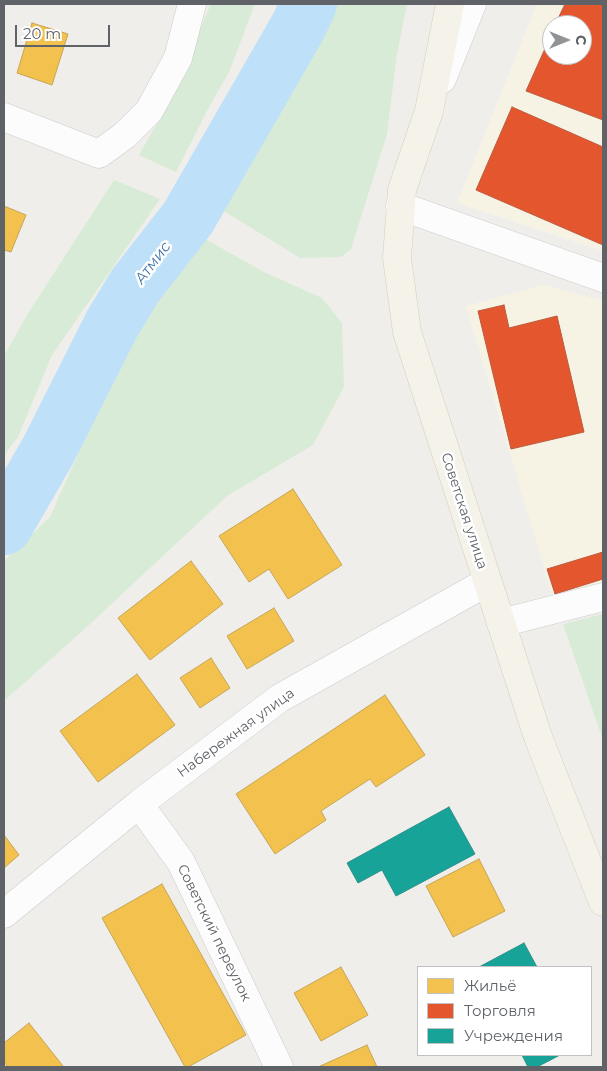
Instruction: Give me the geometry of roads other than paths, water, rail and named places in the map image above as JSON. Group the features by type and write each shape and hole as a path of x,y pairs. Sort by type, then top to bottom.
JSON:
{"main road":[{"name":"Советская улица","path":"450,4 429,111 402,190 397,258 407,332 538,736 603,902"}],"street":[{"path":"4,117 99,154 125,135 149,111 178,58 192,4"},
{"name":"Советская улица","path":"429,111 472,4"},
{"path":"400,206 603,278"},
{"name":"Набережная улица","path":"4,914 139,804 280,698 487,582"},
{"path":"501,624 603,597"},
{"name":"Советский переулок","path":"139,804 181,862 279,1067"}],"waterway":[{"name":"Атмис","path":"4,527 48,451 112,324 135,286 188,218 298,27 309,4"}]}
